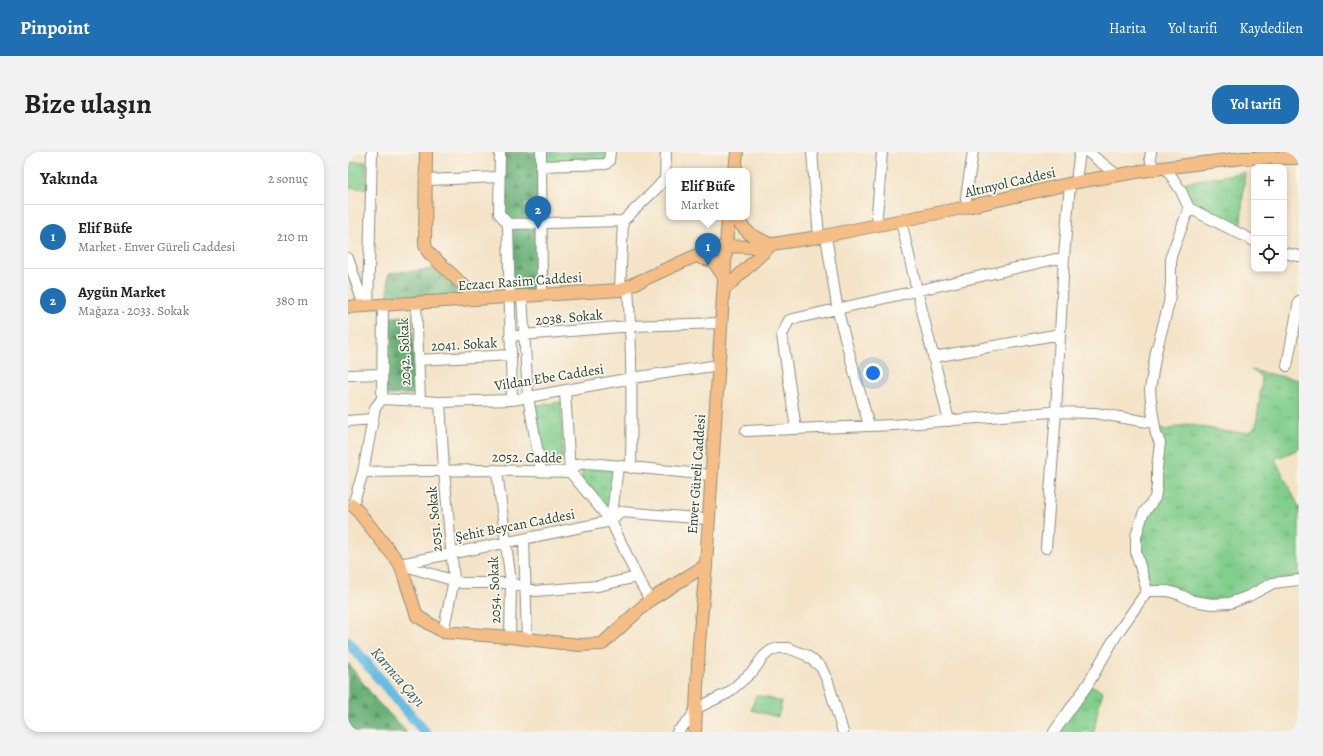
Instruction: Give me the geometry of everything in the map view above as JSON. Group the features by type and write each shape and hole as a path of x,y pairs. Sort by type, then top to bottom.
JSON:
{"main road":[{"path":"426,152 425,244 427,250 478,299"},
{"path":"730,168 731,152"},
{"path":"735,168 737,152"},
{"name":"Altınyol Caddesi","path":"687,259 728,250 771,245 901,221 1074,183 1243,155 1299,158"},
{"name":"Enver Güreli Caddesi","path":"728,220 728,250"},
{"name":"Enver Güreli Caddesi","path":"695,732 699,708 728,250 732,220"},
{"path":"727,233 701,256 713,262 726,281 771,245 750,234 735,220"},
{"name":"Eczacı Rasim Caddesi","path":"348,307 542,295 624,288 687,259"},
{"name":"Enver Güreli Caddesi","path":"701,732 699,708 708,519 719,365 720,323 726,281"},
{"path":"351,505 400,564 417,616 443,632 510,637 579,645 602,644 650,600 706,565"}],"street":[{"path":"366,306 372,152"},
{"path":"500,152 499,213 508,224 512,400"},
{"path":"541,152 542,295"},
{"path":"541,166 606,164 609,161 610,152"},
{"path":"508,224 623,221 655,190 664,179 666,152"},
{"path":"812,152 822,236 838,308 869,426"},
{"path":"878,225 877,214 882,152"},
{"path":"966,207 966,197 973,152"},
{"path":"1046,548 1056,412 1064,257 1074,183 1080,152"},
{"path":"1088,152 1118,176"},
{"path":"1151,152 1150,158 1181,192 1189,208 1251,239"},
{"path":"426,180 499,177"},
{"path":"1148,591 1136,552 1136,536 1143,514 1155,498 1160,443 1154,423 1150,390 1156,352 1169,303 1171,256 1189,208"},
{"path":"623,221 624,288 631,326 632,468"},
{"path":"901,221 949,421"},
{"path":"1287,254 1299,256"},
{"path":"796,429 782,335 789,320 1064,257"},
{"path":"348,258 366,306"},
{"path":"522,296 528,397 541,471"},
{"name":"2042. Sokak","path":"416,302 420,401"},
{"path":"1287,366 1299,302"},
{"path":"351,505 363,472 375,408 382,399 383,305"},
{"name":"2038. Sokak","path":"510,336 631,326 720,323"},
{"path":"934,357 1060,334"},
{"name":"2041. Sokak","path":"418,360 511,355"},
{"name":"Vildan Ebe Caddesi","path":"382,399 440,402 512,400 632,378 719,365"},
{"path":"348,375 382,374"},
{"path":"565,391 570,472 611,521 637,577 650,600"},
{"name":"2051. Sokak","path":"440,402 444,471 454,580 443,632"},
{"path":"746,431 869,426 1056,412 1095,413 1154,423"},
{"path":"348,420 373,419"},
{"name":"2052. Cadde","path":"363,472 570,472 578,464 590,464 711,475"},
{"path":"611,521 618,467"},
{"name":"2054. Sokak","path":"497,471 511,583 510,637"},
{"name":"Şehit Beycan Caddesi","path":"400,564 611,521 621,512 708,519"},
{"path":"524,539 527,639"},
{"path":"400,564 462,583 511,583 535,591 598,586 637,577"},
{"path":"1148,591 1168,591 1181,595 1194,602 1212,604 1230,603 1249,596 1273,583 1299,580"},
{"path":"1054,732 1088,684 1117,634 1148,591"},
{"path":"677,732 699,708 728,693 748,676 770,651 778,648 788,648 806,655 821,667 828,682 843,732"}],"green space":[{"path":"500,152 541,152 535,235 542,235 542,295 509,297 508,224 499,213"},
{"path":"541,152 610,152 609,161 541,166"},
{"path":"366,161 367,189 348,187 348,163"},
{"path":"1245,172 1240,234 1189,208 1176,184"},
{"path":"523,202 541,202 542,223 523,223"},
{"path":"441,268 460,293 459,296 388,299 388,275 391,273"},
{"path":"412,315 415,394 385,395 387,318"},
{"path":"1251,370 1299,380 1299,449 1275,459 1299,507 1299,580 1230,603 1147,591 1136,536 1155,498 1155,429 1166,430 1187,424 1228,432 1250,432 1256,426 1262,380 1259,374"},
{"path":"561,402 563,458 559,463 543,465 532,406"},
{"path":"582,468 615,471 611,506 599,506 582,482"},
{"path":"348,663 376,700 407,732 348,732"},
{"path":"1088,684 1103,691 1094,732 1054,732"},
{"path":"756,695 782,702 778,717 751,710"}],"waterway":[{"name":"Karınca Çayı","path":"348,642 425,732"}],"place":[{"name":"Aygün Market","path":"538,229"},
{"name":"Elif Büfe","path":"708,266"}]}
